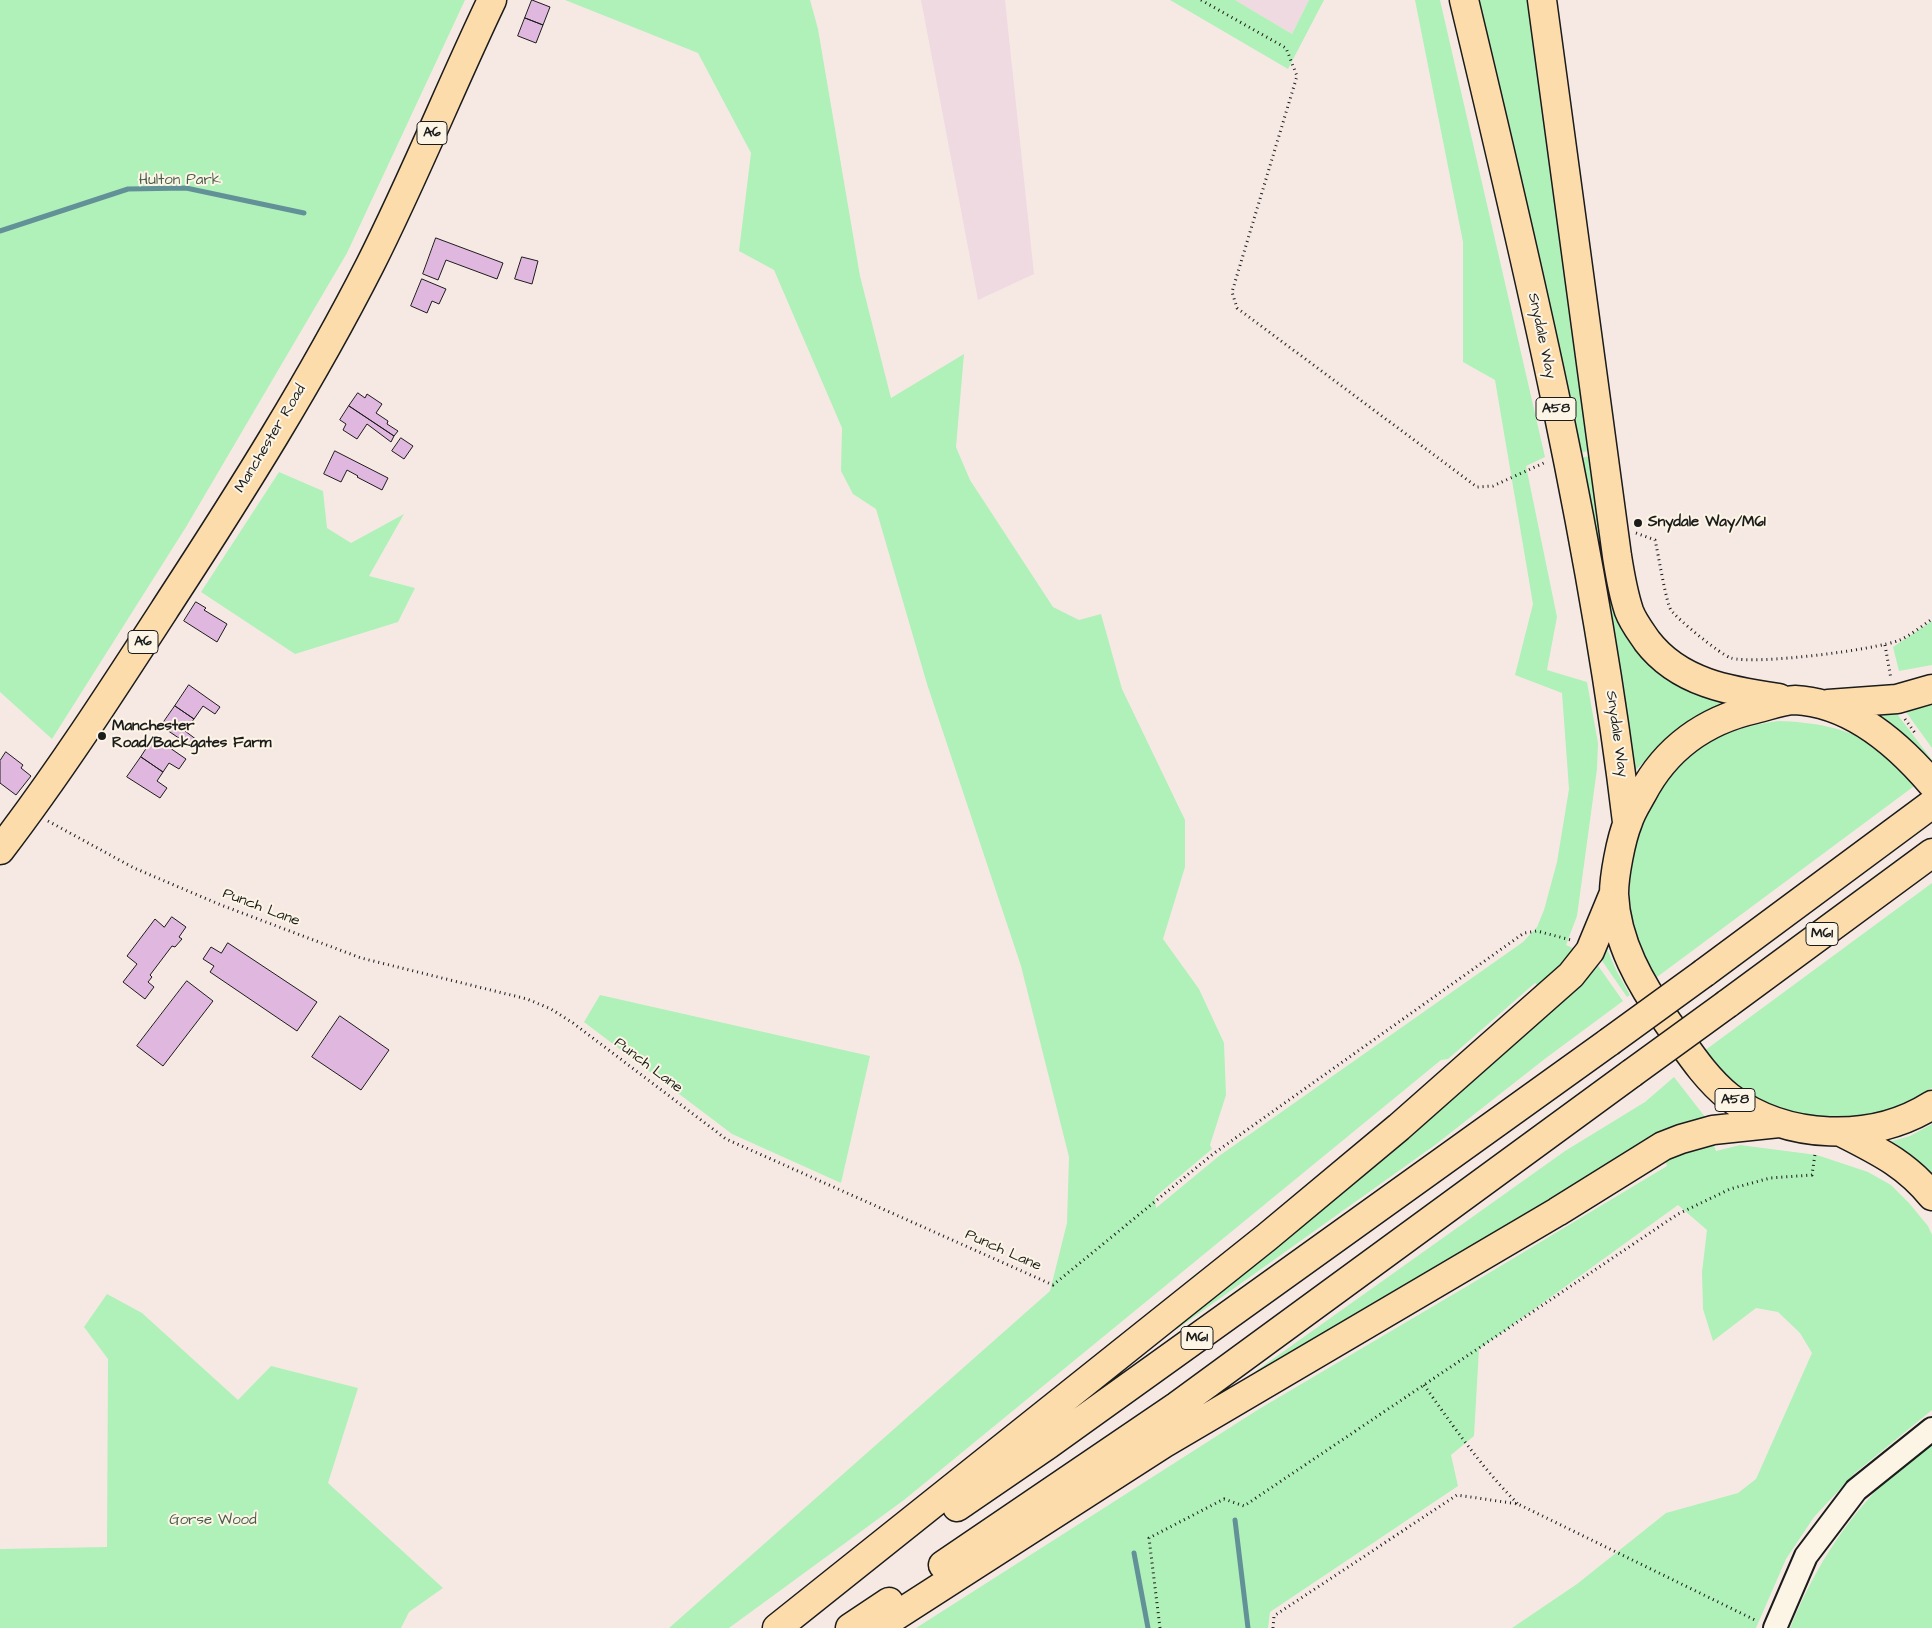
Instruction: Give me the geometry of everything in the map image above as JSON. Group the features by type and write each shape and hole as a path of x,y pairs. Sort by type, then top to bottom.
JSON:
{"highway":[{"name":"Manchester Road","path":"0,850 81,738 208,542 278,429 341,320 403,198 492,0"},
{"name":"Snydale Way","path":"1464,0 1508,182 1560,428 1592,591 1616,730 1628,822"},
{"name":"A58","path":"1542,0 1616,546 1622,587 1630,614 1656,652 1682,672 1705,683 1722,688 1823,704 1860,721 1882,735 1899,748 1932,784"},
{"path":"1823,704 1932,689"},
{"name":"A58","path":"1793,700 1732,714 1699,730 1671,753 1648,783 1628,822 1621,846 1614,893 1619,930 1631,963 1647,994 1705,1074 1730,1097 1779,1123 1843,1133 1898,1162 1932,1196"},
{"path":"1552,989 1581,946 1594,913 1614,776 1616,730"},
{"name":"M61","path":"779,1628 1049,1444 1609,1042 1932,804"},
{"name":"M61","path":"850,1628 1177,1406 1925,858"},
{"path":"1552,989 1571,975 1590,951 1614,893"},
{"name":"M61","path":"779,1628 1267,1237 1399,1127 1552,989"},
{"name":"A58","path":"1843,1133 1888,1125 1906,1119 1932,1105"},
{"path":"877,1628 1163,1444 1549,1216 1663,1146 1708,1131 1779,1123"}],"street":[{"path":"1770,1626 1806,1556 1856,1490 1932,1429"}],"path":[{"path":"1201,0 1286,48 1297,76 1232,292 1236,308 1477,487 1493,486 1550,460"},
{"path":"1635,524 1636,541"},
{"path":"1636,533 1655,540 1670,610 1712,647 1729,658 1746,661 1884,645 1902,640 1932,619"},
{"path":"1884,645 1898,693"},
{"name":"Punch Lane","path":"30,811 134,868 240,912 361,958 527,1000 551,1009 573,1023 726,1139 1053,1285 1213,1154 1524,933 1537,931 1571,940"},
{"path":"1160,1628 1149,1538 1224,1499 1244,1506 1678,1214 1738,1187 1770,1178 1812,1175 1815,1154"},
{"path":"1424,1385 1472,1453 1495,1482 1518,1504"},
{"path":"1273,1628 1274,1616 1457,1495 1518,1504 1770,1626"}],"shaded area":[{"path":"921,0 1005,0 1034,274 978,300"},
{"path":"1235,0 1309,0 1292,34"}],"green space":[{"name":"Hulton Park","path":"0,0 465,0 347,253 186,527 52,739 0,692"},
{"path":"565,0 810,0 818,29 860,276 891,398 964,354 956,447 970,480 1053,607 1079,620 1101,614 1122,689 1185,820 1185,867 1163,939 1199,989 1224,1043 1226,1095 1210,1145 1212,1149 1155,1197 1156,1208 1219,1156 1523,942 1537,927 1544,910 1557,862 1569,789 1562,693 1515,675 1533,604 1495,380 1463,362 1463,242 1415,0 1440,0 1545,457 1526,466 1557,617 1547,670 1587,682 1598,743 1597,769 1577,916 1566,945 1573,948 1564,964 1541,989 1535,983 1448,1059 1441,1060 904,1500 729,1628 669,1628 1050,1291 1067,1223 1069,1157 1021,966 927,684 876,509 853,494 841,471 842,428 774,270 739,251 751,153 698,53"},
{"path":"1170,0 1235,0 1292,34 1309,0 1324,0 1288,69"},
{"path":"1473,0 1532,0 1592,450 1576,454"},
{"path":"1593,455 1656,667 1677,685 1694,693 1727,703 1676,732 1662,743 1635,771 1627,714 1576,459"},
{"path":"279,472 323,491 327,528 351,543 404,514 369,576 415,588 398,622 295,654 201,592"},
{"path":"1932,621 1932,665 1899,671 1893,647"},
{"path":"1932,705 1932,748 1906,712"},
{"path":"1897,714 1932,760 1932,767 1877,716"},
{"path":"1779,721 1828,727 1863,739 1885,754 1917,784 1653,980 1638,941 1630,899 1632,861 1643,821 1652,802 1662,784 1674,769 1698,749 1731,732"},
{"path":"1932,883 1932,1088 1888,1113 1863,1119 1823,1120 1782,1111 1763,1104 1745,1095 1720,1073 1704,1051"},
{"path":"1605,944 1616,970 1630,995 1627,997 1598,955"},
{"path":"1594,960 1623,1001 1546,1058 1435,1145 1177,1329 1174,1327"},
{"path":"600,995 870,1056 841,1183 732,1134 584,1022"},
{"path":"1674,1077 1709,1122 1618,1159 1259,1373 1256,1371 1565,1151 1645,1102"},
{"path":"1932,1124 1932,1183 1882,1144 1910,1136"},
{"path":"1712,1140 1716,1151 1740,1145 1817,1155 1868,1172 1891,1185 1928,1226 1932,1235 1932,1410 1855,1473 1814,1517 1786,1559 1756,1628 1512,1628 1577,1584 1666,1513 1738,1493 1756,1479 1812,1353 1800,1333 1778,1312 1756,1308 1713,1341 1703,1309 1702,1272 1707,1230 1678,1205 1479,1349 1474,1436 1451,1455 1458,1486 1270,1612 1268,1628 916,1628 1259,1409 1667,1166 1665,1160"},
{"name":"Gorse Wood","path":"107,1294 142,1313 238,1400 271,1366 358,1388 328,1483 443,1588 409,1612 401,1628 0,1628 0,1549 107,1547 108,1359 84,1327"},
{"path":"1932,1442 1932,1628 1790,1628 1816,1574 1831,1548 1848,1525 1886,1481"}],"building":[{"path":"532,0 550,7 543,25 525,18"},
{"path":"525,18 543,25 536,43 518,36"},
{"path":"436,238 503,263 497,279 446,260 438,280 423,274"},
{"path":"522,257 538,261 532,284 515,279"},
{"path":"422,279 446,289 439,304 432,301 427,313 411,306"},
{"path":"358,393 365,398 367,394 382,404 376,413 388,421 387,424 398,431 394,436 349,406"},
{"path":"349,406 394,436 391,442 367,424 357,439 343,430 346,424 340,420"},
{"path":"401,438 413,446 404,459 392,451"},
{"path":"335,451 388,478 382,490 347,470 341,482 324,474"},
{"path":"196,602 206,608 204,610 227,624 217,642 184,621"},
{"path":"189,685 220,707 215,714 203,706 194,719 175,706"},
{"path":"175,706 194,719 185,731 197,740 192,747 161,726"},
{"path":"154,737 186,759 179,769 169,763 163,772 141,757"},
{"path":"6,752 23,765 21,768 31,776 16,795 0,783 0,761"},
{"path":"141,757 163,772 157,781 167,788 160,798 127,777"},
{"path":"172,917 186,927 179,937 182,939 175,947 172,946 150,975 152,977 148,982 154,987 145,999 123,982 137,964 127,956 155,919 164,927"},
{"path":"228,943 317,1002 297,1031 210,972 214,966 203,959 211,947 221,953"},
{"path":"187,981 213,1001 163,1066 137,1046"},
{"path":"340,1016 389,1050 361,1090 312,1057"}],"waterway":[{"path":"0,231 128,189 186,188 304,213"},
{"path":"1235,1520 1248,1628"},
{"path":"1134,1553 1148,1628"}],"place":[{"name":"Snydale Way/M61","path":"1638,523"},
{"name":"Manchester Road/Backgates Farm","path":"102,736"}]}
